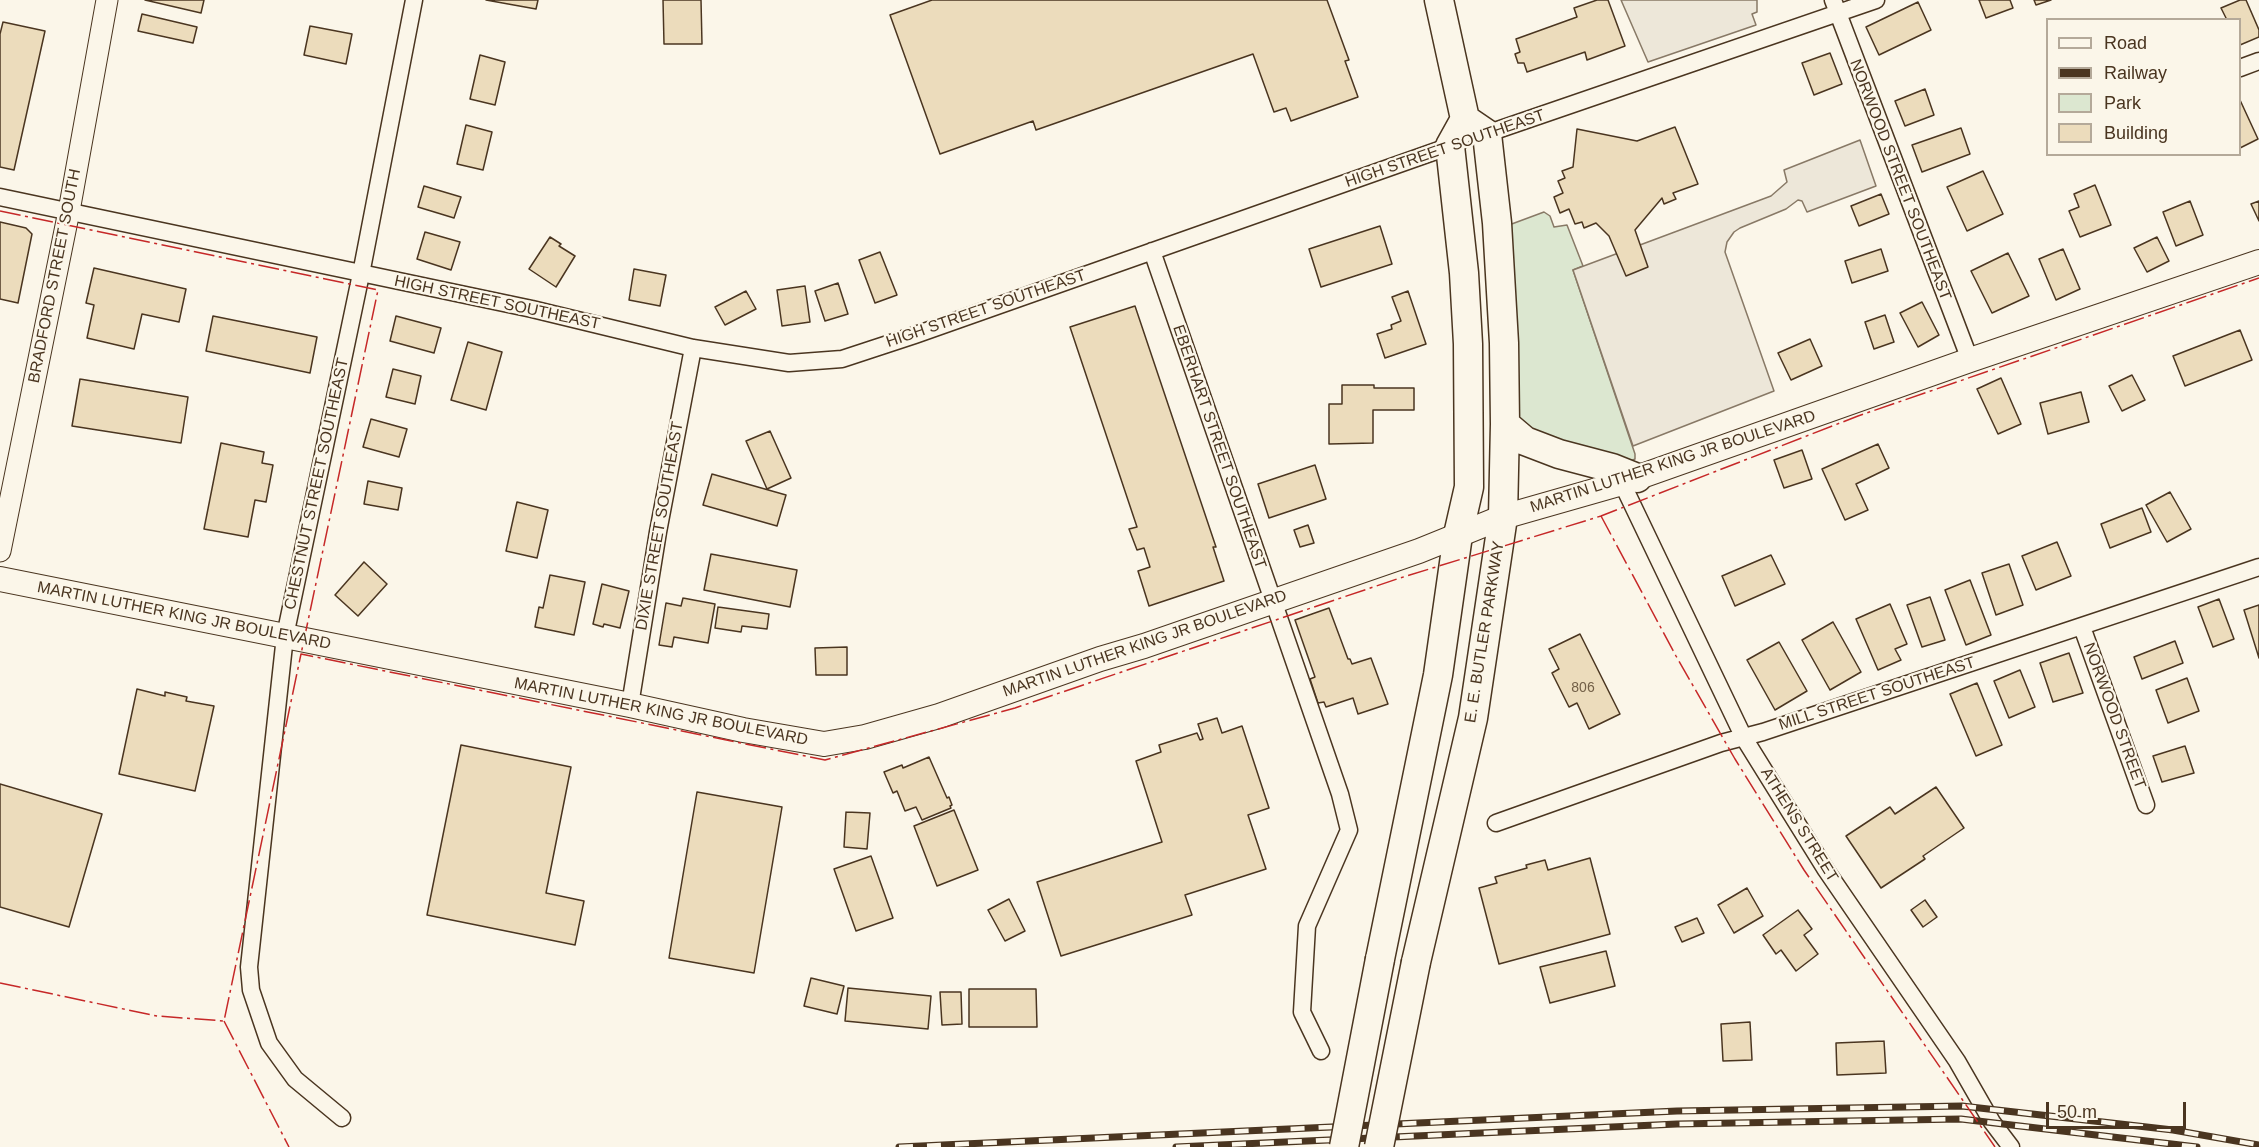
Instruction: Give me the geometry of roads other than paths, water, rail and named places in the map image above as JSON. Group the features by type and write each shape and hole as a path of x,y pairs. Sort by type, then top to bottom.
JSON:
{"highway":[{"name":"E. E. BUTLER PARKWAY","path":"1379,1147 1416,962 1473,718 1503,517 1505,424 1497,222 1476,126 1439,0"},
{"path":"1344,1147 1438,675 1458,535 1469,487 1468,344 1464,273 1450,146 1476,126"},
{"path":"1505,424 1531,443 1559,454 1612,468 1630,480"}],"main road":[{"name":"MARTIN LUTHER KING JR BOULEVARD","path":"0,579 630,705 742,730 824,744 865,737 939,716 1090,662 1144,646 1419,551 1503,517 1630,480 1970,360 2259,262"}],"street":[{"name":"BRADFORD STREET SOUTH","path":"0,551 69,211 107,0"},
{"name":"CHESTNUT STREET SOUTHEAST","path":"342,1118 295,1078 269,1043 250,983 249,967 285,636 362,274 414,0"},
{"name":"HIGH STREET SOUTHEAST","path":"1476,126 1835,7 1876,0"},
{"name":"NORWOOD STREET SOUTHEAST","path":"1835,7 1970,360"},
{"path":"2241,68 2259,61"},
{"name":"HIGH STREET SOUTHEAST","path":"0,197 532,309 693,348 789,363 842,359 1450,146"},
{"name":"EBERHART STREET SOUTHEAST","path":"1152,251 1340,794 1349,830 1307,926 1302,1012 1321,1051"},
{"name":"DIXIE STREET SOUTHEAST","path":"630,705 658,532 693,348"},
{"name":"ATHENS STREET","path":"1630,480 1744,738 1826,870 1958,1061 1992,1122 2011,1147"},
{"name":"MILL STREET SOUTHEAST","path":"1496,823 1721,743 1744,738 2259,567"},
{"name":"NORWOOD STREET","path":"2082,627 2146,805"}],"railway":[{"path":"899,1147 1677,1111 1962,1106 2173,1130 2259,1145"},
{"path":"1176,1147 1677,1124 1961,1119 2197,1147"}]}
